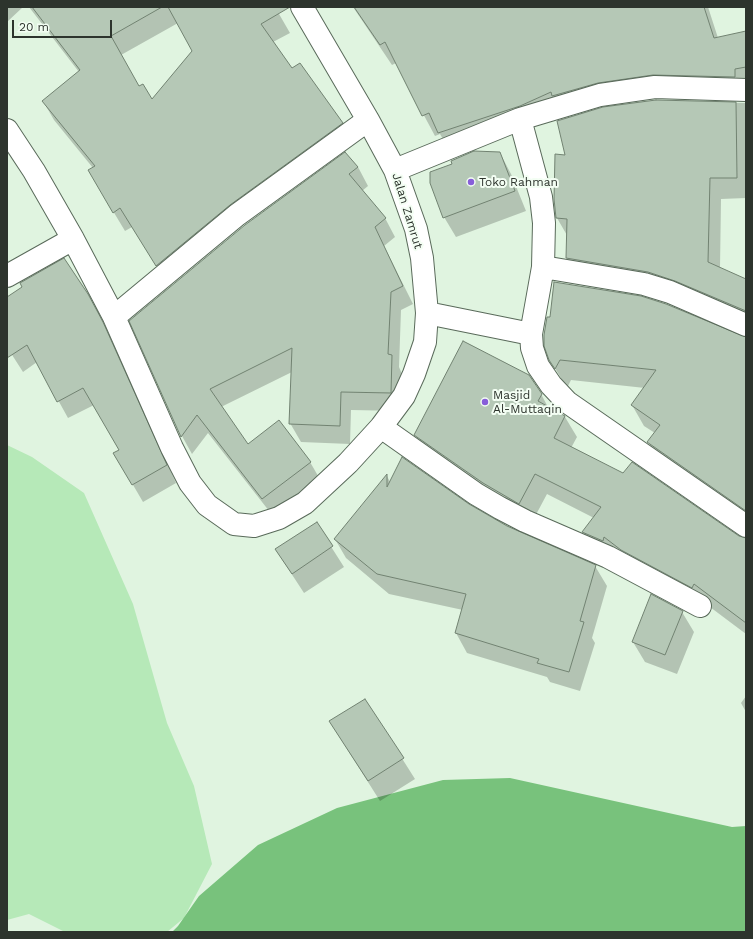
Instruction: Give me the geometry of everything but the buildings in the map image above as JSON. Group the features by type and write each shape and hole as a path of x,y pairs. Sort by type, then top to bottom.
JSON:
{"street":[{"name":"Jalan Zamrut","path":"7,130 34,171 73,239 114,316 172,448 190,483 207,505 234,524 254,526 280,518 305,503 348,463 381,427 404,396 414,374 424,342 427,313 422,258 416,229 395,170 368,120 302,7"},
{"path":"395,170 520,119 600,95 655,87 746,90"},
{"path":"520,119 541,197 544,223 544,267 531,334 532,348 538,366 551,385 567,402 746,526"},
{"path":"114,316 237,216 368,120"},
{"path":"7,276 73,239"},
{"path":"544,267 644,284 670,292 746,325"},
{"path":"427,313 531,334"},
{"path":"381,427 476,494 500,508 525,521 608,557 700,606"}],"shaded area":[{"path":"7,445 32,457 84,493 133,604 167,723 194,786 212,864 184,918 167,932 65,932 29,914 7,920"},
{"path":"510,778 732,827 746,826 746,932 172,932 178,926 199,896 258,845 337,808 443,780"}],"place":[{"name":"Toko Rahman","path":"471,182"},
{"name":"Masjid Al-Muttaqin","path":"485,402"}]}
